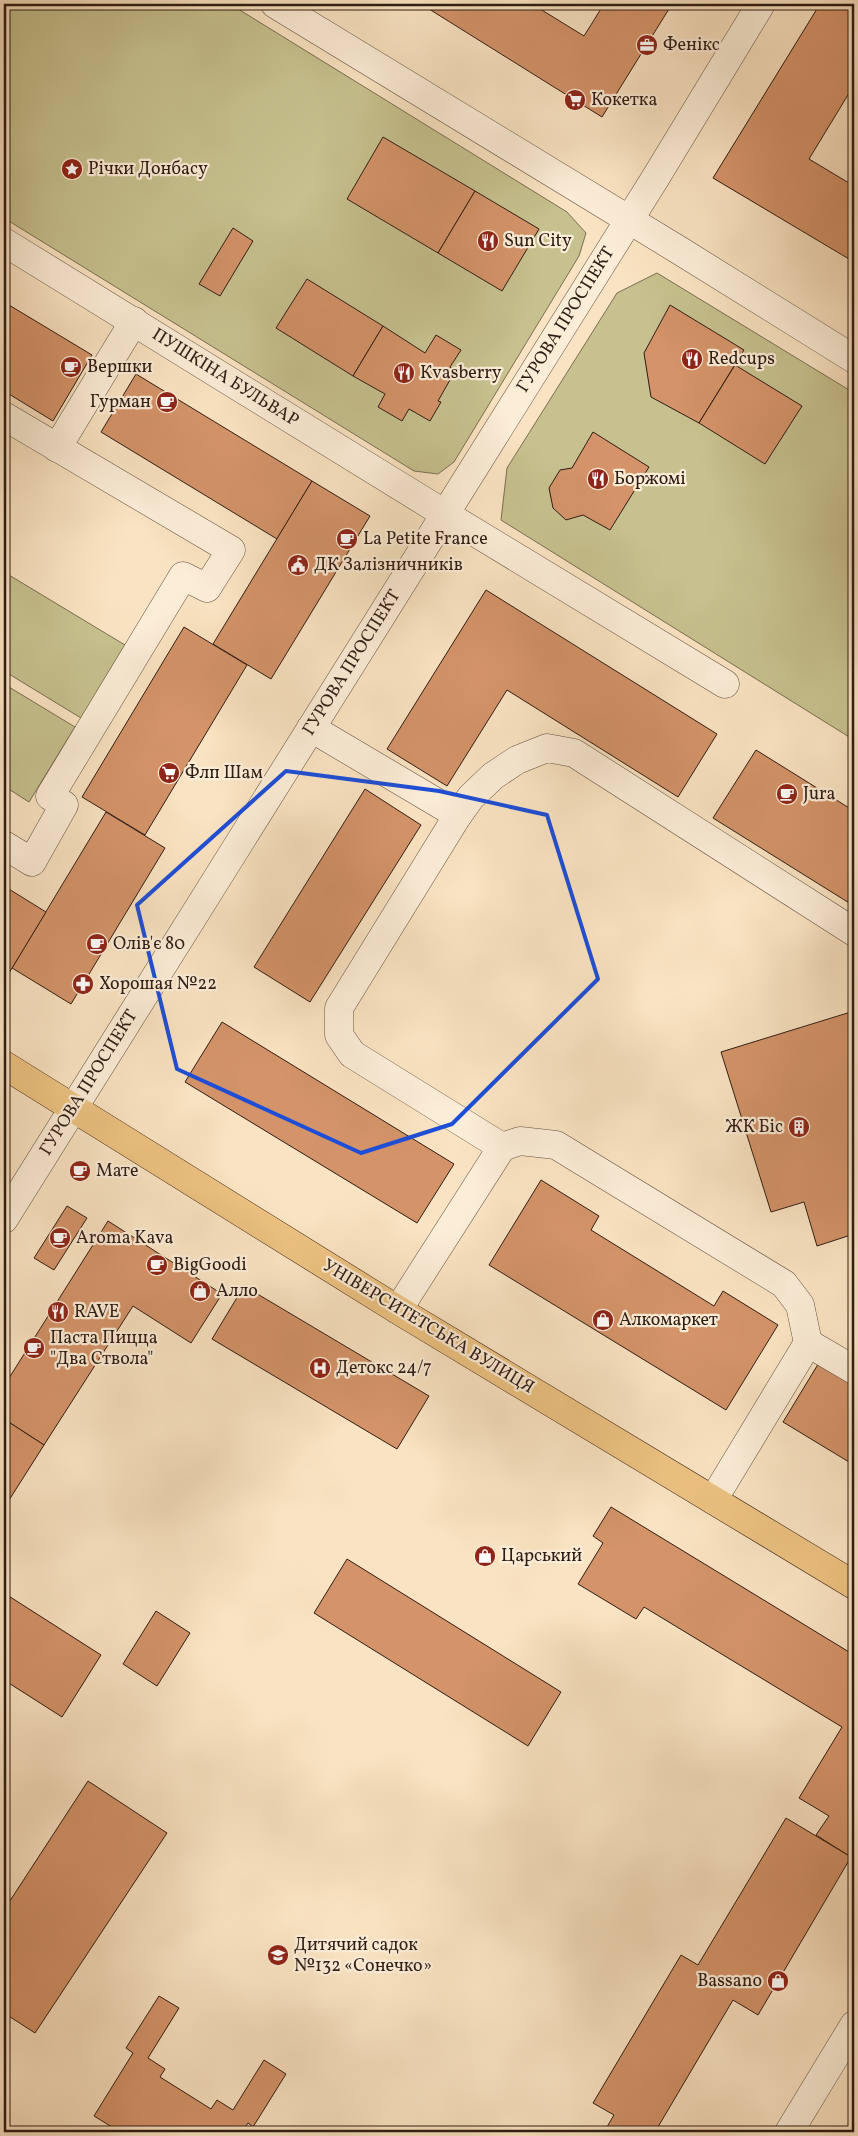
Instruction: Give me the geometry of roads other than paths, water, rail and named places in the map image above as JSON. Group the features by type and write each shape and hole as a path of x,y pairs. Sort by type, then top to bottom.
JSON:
{"main road":[{"name":"УНІВЕРСИТЕТСЬКА ВУЛИЦЯ","path":"4,1065 398,1310 854,1585"}],"street":[{"path":"275,4 854,359"},
{"name":"ГУРОВА ПРОСПЕКТ","path":"4,1219 629,220 761,4"},
{"name":"ПУШКІНА БУЛЬВАР","path":"4,242 725,684"},
{"path":"57,448 134,321"},
{"path":"4,416 231,550 207,588 183,576 50,796 64,805 32,862 4,845"},
{"path":"311,728 458,815"},
{"path":"502,1147 352,1054 339,1035 339,1008 352,983 458,815 471,797 493,776 517,760 547,748 574,753 854,932"},
{"path":"398,1310 502,1147 520,1141 556,1145 784,1284 800,1305 808,1343 714,1500"},
{"path":"808,1343 854,1370"},
{"path":"789,2132 854,2025"}],"place":[{"name":"Фенiкс","path":"647,45"},
{"name":"Кокетка","path":"575,100"},
{"name":"Річки Донбасу","path":"72,169"},
{"name":"Sun City","path":"488,241"},
{"name":"Redcups","path":"692,359"},
{"name":"Вершки","path":"71,367"},
{"name":"Кvasberry","path":"404,373"},
{"name":"Гурман","path":"167,402"},
{"name":"Боржомi","path":"598,479"},
{"name":"La Petite France","path":"347,539"},
{"name":"ДК Залізничників","path":"298,565"},
{"name":"Флп Шам","path":"169,773"},
{"name":"Jura","path":"787,794"},
{"name":"Олів'є 80","path":"97,944"},
{"name":"Хорошая №22","path":"83,984"},
{"name":"ЖК Біс","path":"799,1127"},
{"name":"Мате","path":"80,1171"},
{"name":"Aroma Kava","path":"60,1238"},
{"name":"BigGoodi","path":"157,1265"},
{"name":"Алло","path":"200,1291"},
{"name":"RAVE","path":"58,1312"},
{"name":"Алкомаркет","path":"603,1320"},
{"name":"Паста Пицца \"Два Ствола\"","path":"34,1348"},
{"name":"Детокс 24/7","path":"320,1368"},
{"name":"Царський","path":"485,1556"},
{"name":"Дитячий садок №132 «Сонечко»","path":"278,1955"},
{"name":"Bassano","path":"778,1981"}]}
